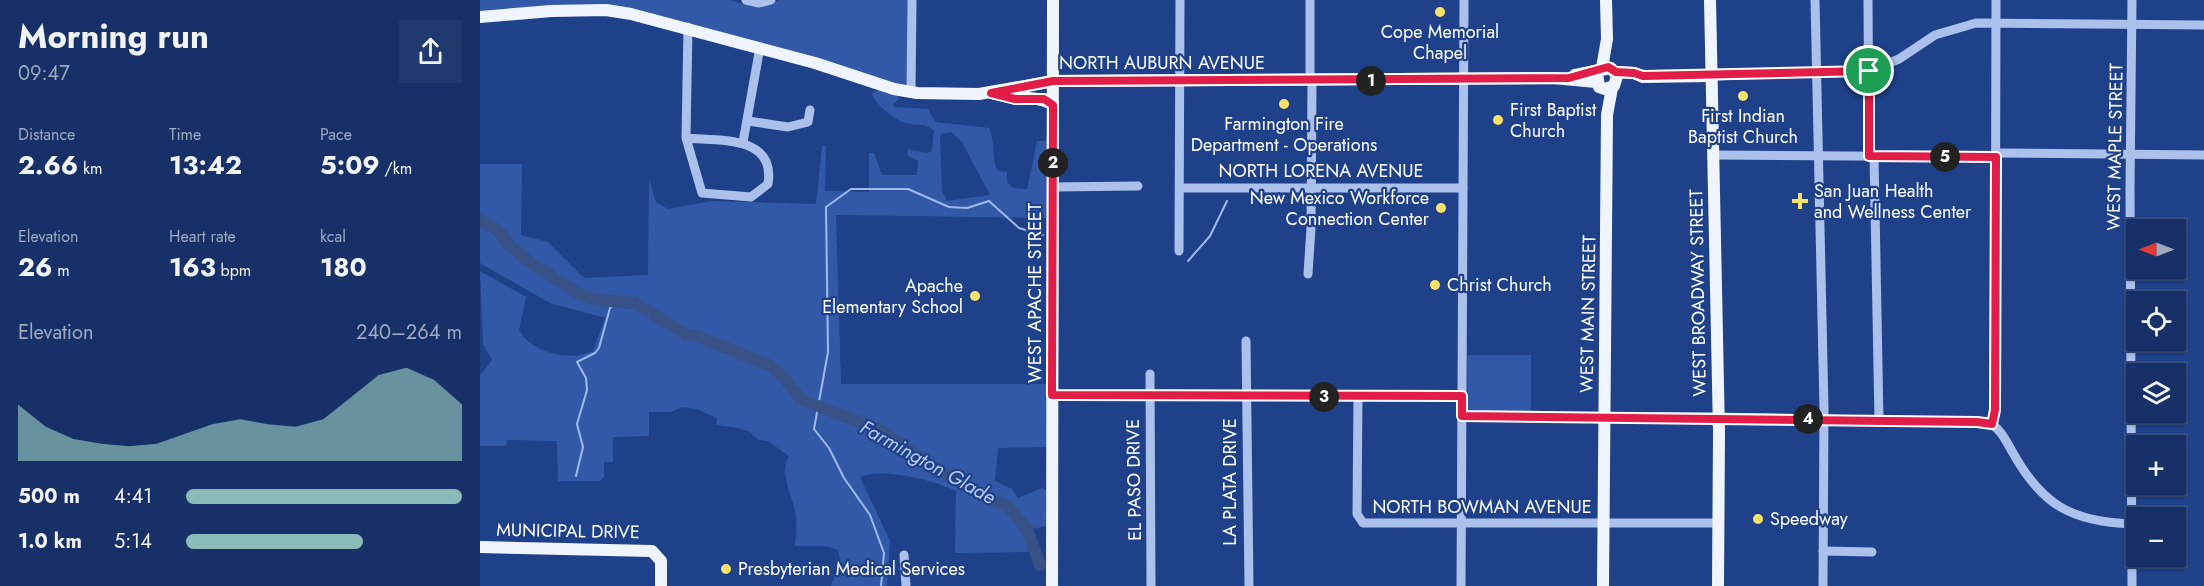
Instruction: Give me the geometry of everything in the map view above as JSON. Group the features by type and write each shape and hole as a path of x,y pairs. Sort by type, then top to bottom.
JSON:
{"main road":[{"name":"WEST APACHE STREET","path":"1052,586 1053,0"},
{"name":"WEST MAIN STREET","path":"1603,586 1608,115 1606,0"},
{"name":"WEST BROADWAY STREET","path":"1710,0 1719,417 1718,586"},
{"name":"NORTH AUBURN AVENUE","path":"480,17 606,10 688,27 911,92 991,93 1053,81 1464,80 1569,78 1577,74 1606,78 1712,76"},
{"path":"991,93 1015,99 1044,99 1053,105"},
{"name":"MUNICIPAL DRIVE","path":"480,547 652,551 661,561 661,586"}],"street":[{"path":"746,0 759,3 771,0"},
{"path":"911,92 912,0"},
{"path":"1179,250 1180,0"},
{"path":"1308,274 1312,187 1310,0"},
{"path":"1461,586 1464,0"},
{"path":"1815,0 1824,419 1823,586"},
{"path":"1868,0 1879,420"},
{"path":"1992,424 1995,410 1996,0"},
{"name":"WEST MAPLE STREET","path":"2132,0 2132,507"},
{"path":"1712,76 1869,71 1899,59 1945,31 1976,23 2204,25"},
{"path":"686,138 743,142 765,157 770,171 768,184 751,196 713,196 702,193 686,138 688,27"},
{"path":"743,142 760,47"},
{"path":"748,121 788,127 808,122 810,110"},
{"path":"1713,155 2204,154"},
{"path":"1053,187 1138,186"},
{"name":"NORTH LORENA AVENUE","path":"1180,188 1463,188"},
{"name":"LA PLATA DRIVE","path":"1246,341 1249,586"},
{"name":"EL PASO DRIVE","path":"1149,374 1151,586"},
{"path":"1052,395 1462,396"},
{"name":"NORTH BOWMAN AVENUE","path":"1358,396 1357,514 1360,522 1461,525 1719,523"},
{"path":"1462,416 1605,415 1992,424 1999,429 2028,478 2051,502 2088,519 2126,523"},
{"path":"1823,551 1872,552"},
{"path":"904,555 906,586"},
{"name":"WEST MAPLE STREET","path":"2133,567 2133,585"}],"shaded area":[{"path":"480,0 730,0 754,6 767,5 779,0 907,0 907,84 904,86 621,8 480,13"},
{"path":"880,89 897,94 899,99 893,104 894,107 928,109 935,122 989,128 996,167 998,171 1007,172 1007,182 1013,188 1027,189 1037,141 1047,141 1046,218 836,215 841,384 1046,384 1046,447 998,448 995,481 1012,489 1018,498 1042,488 1046,490 1046,526 1033,529 1032,534 1012,504 995,500 934,466 878,426 806,400 782,368 734,350 711,337 687,333 636,302 574,290 510,243 499,228 480,217 480,164 522,164 521,235 548,242 584,278 648,275 649,179 656,202 668,209 712,201 816,204 822,146 826,146 825,191 869,192 869,153 874,153 882,175 917,175 918,161 907,155 908,149 926,153 932,151 934,130 928,126 906,123 897,119 881,106 872,93","holes":["951,132 962,142 990,195 947,201 942,191 941,134"]},
{"path":"480,226 533,268 578,296 592,301 637,306 685,336 698,338 768,366 784,379 800,405 880,431 986,501 1009,511 1029,545 1028,552 955,553 956,491 908,476 870,474 860,477 890,541 887,586 831,586 840,559 838,550 826,546 795,546 795,509 785,470 789,456 768,441 758,440 750,432 716,425 717,418 697,409 682,407 671,412 649,412 649,436 613,437 613,462 604,462 604,477 600,481 558,481 557,441 507,440 506,446 480,446 480,375 492,360 483,344 480,271 526,297 519,330 533,345 542,350 574,356 593,351 605,318 550,303 480,263"},
{"path":"1467,355 1531,355 1531,411 1468,411"}],"waterway":[{"path":"881,586 884,553 870,515 844,478 829,448 814,429 828,352 826,207 851,189 908,189 949,207 967,208 989,201 1019,228 1043,235"},
{"path":"1188,261 1210,236 1227,201"},
{"name":"Farmington Glade","path":"480,220 498,230 508,244 529,262 581,295 598,300 635,303 687,335 697,336 769,365 783,376 800,399 880,430 934,467 1007,506 1027,529 1040,565"},
{"path":"576,476 583,447 577,424 587,390 586,378 577,362 595,353 599,348 610,308 618,300"}],"place":[{"name":"Cope Memorial Chapel","path":"1440,12"},
{"name":"First Indian Baptist Church","path":"1743,96"},
{"name":"Farmington Fire Department - Operations","path":"1284,104"},
{"name":"First Baptist Church","path":"1498,120"},
{"name":"San Juan Health and Wellness Center","path":"1800,201"},
{"name":"New Mexico Workforce Connection Center","path":"1441,208"},
{"name":"Christ Church","path":"1435,285"},
{"name":"Apache Elementary School","path":"975,296"},
{"name":"Speedway","path":"1758,519"},
{"name":"Presbyterian Medical Services","path":"726,569"}],"route":[{"path":"1608,67 1616,72 1643,76 1815,74 1869,71 1869,156 1996,157 1995,418 1992,424 1987,422 1605,415 1462,416 1462,396 1052,395 1053,105 1044,99 1015,99 991,93 1047,81 1400,81 1569,78 1577,74 1597,72 1608,67"}]}
